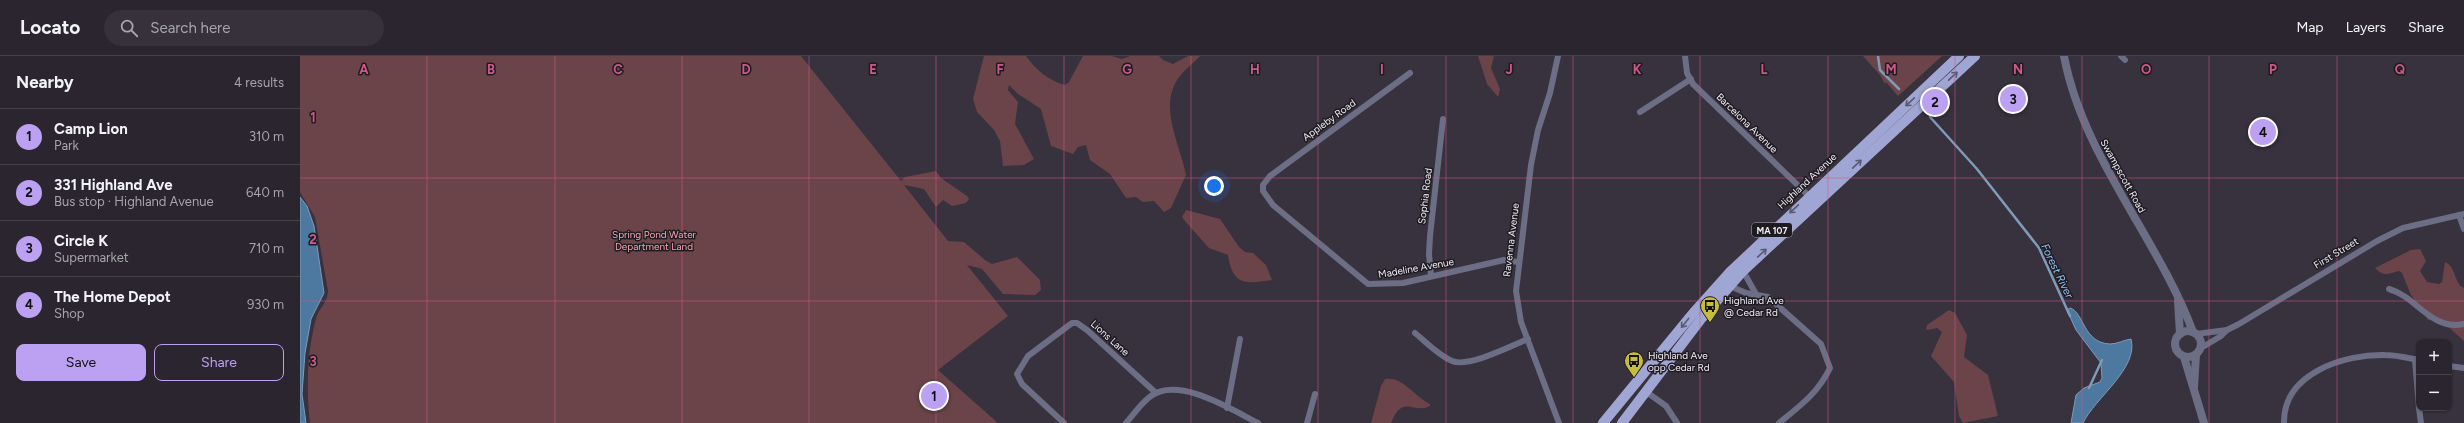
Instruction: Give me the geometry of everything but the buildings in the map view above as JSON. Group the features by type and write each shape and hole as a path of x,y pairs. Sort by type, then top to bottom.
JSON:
{"main road":[{"name":"Highland Avenue","path":"1603,423 1713,289 1809,196 1959,56"},
{"name":"MA 107","path":"1622,423 1697,324 1743,271 1975,56"}],"street":[{"name":"Ravenna Avenue","path":"1558,56 1535,144 1518,262 1516,301 1528,339 1559,423"},
{"name":"Barcelona Avenue","path":"1685,56 1691,79 1712,103 1809,196"},
{"name":"Swampscott Road","path":"2064,56 2071,89 2088,134 2153,249 2194,333"},
{"name":"Appleby Road","path":"1263,185 1270,176 1410,73"},
{"path":"1640,112 1691,79"},
{"name":"Sophia Road","path":"1431,276 1428,254 1443,119"},
{"name":"Madeline Avenue","path":"1263,185 1263,191 1273,205 1362,281 1374,286 1431,276 1504,260 1518,262"},
{"path":"2461,214 2464,229"},
{"name":"First Street","path":"2198,352 2227,330 2377,241 2403,228 2461,214"},
{"path":"1743,271 1756,294"},
{"path":"1730,286 1746,293 1768,297 1820,344 1830,368 1822,385 1810,399 1780,423"},
{"path":"2389,289 2437,322 2448,325 2464,324"},
{"name":"Swampscott Road","path":"2178,300 2180,334"},
{"name":"Lions Lane","path":"1064,423 1018,378 1019,369 1028,356 1066,327 1077,323 1087,330 1156,393"},
{"name":"First Street","path":"2194,333 2227,330"},
{"path":"2194,390 2200,340 2194,333 2185,331 2176,338 2174,346 2177,353 2184,357 2194,390 2204,423"},
{"path":"1415,333 1447,358 1459,362 1474,359 1528,339"},
{"path":"1227,408 1240,339"},
{"path":"2184,357 2198,352"},
{"path":"2284,423 2284,414 2288,399 2305,379 2316,372 2352,358 2374,355 2400,356 2416,360"},
{"path":"2452,366 2464,368"},
{"path":"1126,423 1147,400 1156,393 1165,390 1186,390 1227,408 1247,421 1258,423"},
{"path":"1645,391 1666,406 1677,423"},
{"path":"1307,423 1315,394"},
{"path":"2419,411 2421,423"}],"green space":[{"name":"Spring Pond Water Department Land","path":"300,56 801,56 901,181 905,177 936,171 941,178 967,196 969,199 966,203 952,206 943,200 936,207 924,189 904,185 948,241 964,242 992,264 1017,257 1040,280 1041,290 1035,295 1003,294 982,269 967,265 1008,316 938,370 998,423 310,423 308,397 309,357 316,319 325,303 328,291 315,217 300,192"},
{"path":"984,56 1026,56 1043,74 1053,81 1065,85 1069,82 1083,56 1112,56 1122,59 1130,56 1159,56 1163,60 1173,64 1188,56 1200,56 1180,76 1173,87 1170,99 1172,125 1186,175 1171,208 1164,212 1154,201 1143,202 1136,197 1126,198 1110,174 1090,160 1086,145 1078,147 1073,154 1051,146 1041,109 1018,94 1009,85 1008,90 1018,102 1015,124 1034,159 1024,165 1003,166 1000,141 994,130 977,112 973,99"},
{"path":"1478,56 1494,56 1491,68 1500,89 1498,97 1487,84"},
{"path":"1863,56 1942,56 1898,96 1886,82 1885,84 1880,75"},
{"path":"1186,210 1220,219 1239,247 1245,252 1253,253 1266,265 1272,280 1248,282 1237,278 1233,273 1228,255 1209,248 1184,220 1182,217"},
{"path":"2420,249 2426,261 2420,271 2427,282 2439,284 2442,282 2445,262 2449,264 2458,283 2464,288 2464,341 2442,321 2428,320 2411,295 2402,273 2399,271 2384,274 2375,268 2411,250"},
{"path":"1949,310 1955,313 1967,335 1964,357 1988,375 1998,416 1963,423 1959,416 1954,382 1931,356 1942,332 1937,328 1928,330 1926,329 1927,325"},
{"path":"1385,379 1391,379 1403,384 1430,404 1430,406 1424,408 1404,407 1395,414 1391,423 1371,423 1381,386"}],"water":[{"path":"300,197 307,206 314,226 324,293 311,319 305,353 302,394 306,423 300,423"},
{"path":"2070,308 2075,311 2094,339 2113,344 2131,339 2132,350 2129,361 2083,423 2071,423 2076,395 2084,388 2100,382 2102,378 2101,363 2076,330 2067,310"}],"waterway":[{"name":"Forest River","path":"1878,56 1880,70 1899,89"},
{"name":"Forest River","path":"1930,117 1977,169 2039,248 2070,316"},
{"name":"Forest River","path":"2089,388 2102,360"}],"place":[{"name":"Circle K","path":"2013,99"},
{"name":"331 Highland Ave","path":"1935,102"},
{"name":"The Home Depot","path":"2263,132"},
{"name":"Highland Ave @ Cedar Rd","path":"1710,323"},
{"name":"Highland Ave opp Cedar Rd","path":"1634,378"},
{"name":"Camp Lion","path":"934,396"}]}
